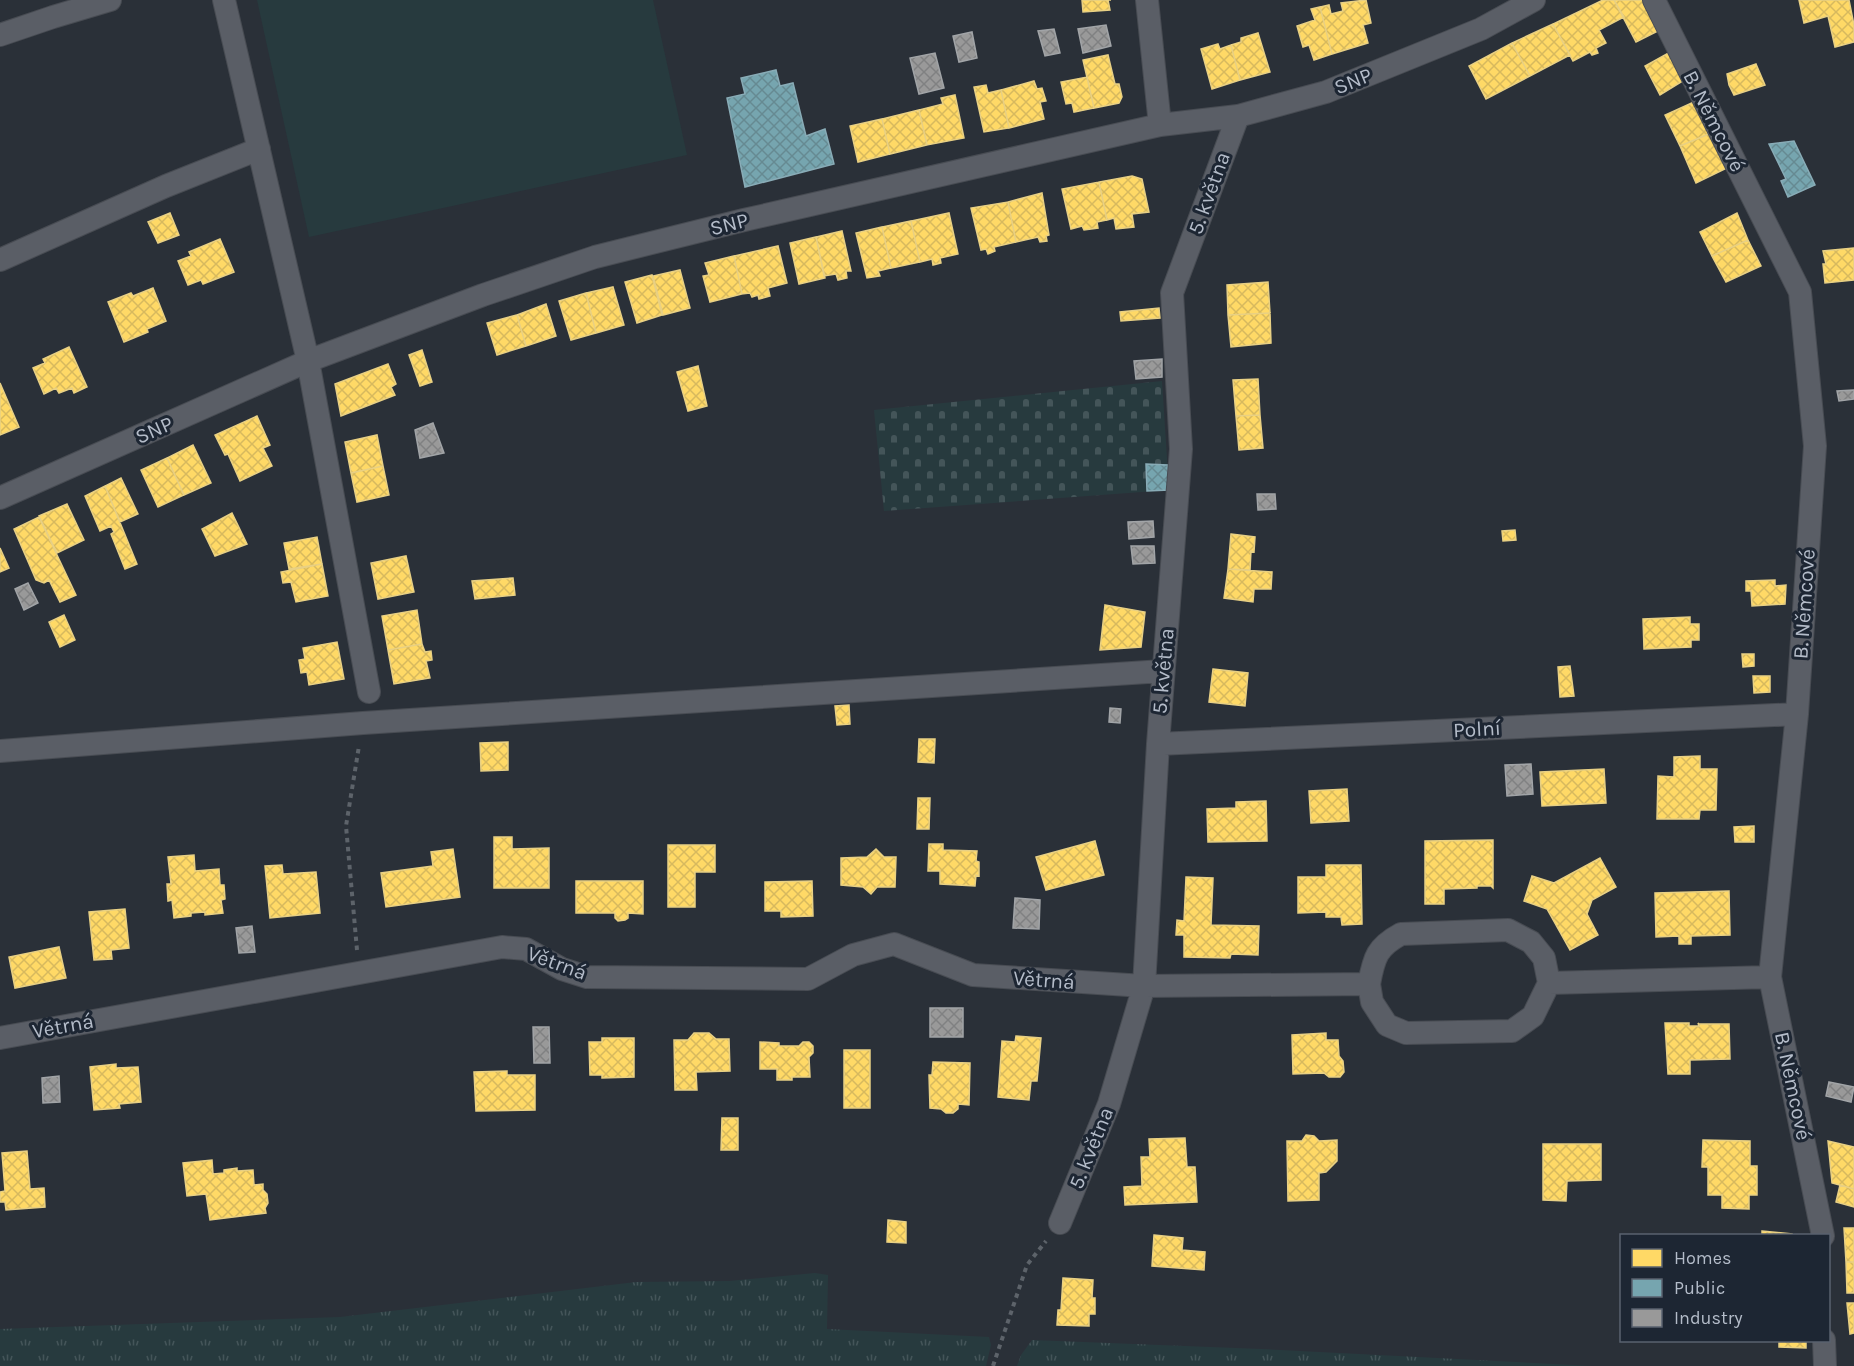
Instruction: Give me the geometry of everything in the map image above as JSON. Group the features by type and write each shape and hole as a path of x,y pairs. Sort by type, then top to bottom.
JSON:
{"street":[{"path":"0,35 53,16 110,0"},
{"path":"224,0 308,361 369,692"},
{"path":"1147,0 1160,125"},
{"name":"SNP","path":"0,498 308,361 483,295 595,257 744,220 1160,125 1238,116 1326,92 1480,29 1534,0"},
{"name":"B. Němcové","path":"1654,0 1800,292 1815,446 1797,714 1770,977 1823,1234"},
{"name":"5. května","path":"1060,1223 1109,1104 1144,986 1163,671 1181,448 1172,293 1238,116"},
{"path":"0,260 166,186 259,149"},
{"path":"0,751 363,723 1163,671"},
{"name":"Polní","path":"1158,744 1797,714"},
{"path":"1508,930 1531,942 1544,958 1549,983 1533,1016 1512,1031 1406,1033 1387,1025 1372,1002 1369,984 1373,960 1387,942 1401,934 1508,930"},
{"name":"Větrná","path":"0,1038 502,947 526,950 562,969 587,976 808,979 853,955 894,944 973,975 1144,986"},
{"path":"1549,983 1770,977"},
{"path":"1144,986 1369,984"},
{"path":"1824,1342 1825,1366"}],"path":[{"path":"360,972 346,826 363,723"},
{"path":"993,1366 1027,1264 1060,1223"}],"green space":[{"path":"257,0 653,0 687,155 309,237"},
{"path":"1162,381 1169,490 884,511 874,410"},
{"path":"815,1273 828,1275 827,1329 989,1337 991,1345 986,1366 0,1366 0,1329 340,1317 636,1282 729,1281"},
{"path":"1032,1340 1592,1366 1017,1366 1021,1355"}],"building: Homes":[{"path":"1082,0 1108,0 1110,10 1083,12"},
{"path":"1366,0 1371,23 1363,25 1368,43 1332,54 1320,7 1329,5 1331,14 1343,11 1341,3"},
{"path":"1603,0 1614,0 1624,17 1599,30 1606,43 1596,48 1598,53 1592,55 1590,52 1573,61 1553,24"},
{"path":"1614,0 1645,0 1660,30 1636,42"},
{"path":"1799,0 1849,0 1854,25 1854,42 1835,47 1828,16 1804,23"},
{"path":"1320,7 1332,54 1314,60 1309,45 1303,47 1297,26 1315,20 1311,9"},
{"path":"1553,24 1570,55 1530,76 1512,43"},
{"path":"1258,33 1270,72 1240,80 1231,45 1241,42 1241,38"},
{"path":"1512,43 1530,76 1486,99 1469,66"},
{"path":"1218,44 1220,49 1231,45 1240,80 1212,89 1201,49"},
{"path":"1672,51 1686,79 1660,95 1645,66"},
{"path":"1108,55 1115,84 1119,84 1122,97 1119,103 1094,108 1083,60"},
{"path":"1756,64 1765,85 1734,95 1727,74"},
{"path":"1087,77 1094,108 1074,112 1072,103 1066,104 1061,82"},
{"path":"1034,81 1037,89 1042,88 1046,101 1040,102 1044,119 1009,128 1001,90"},
{"path":"986,85 988,93 1001,90 1009,128 984,132 974,87"},
{"path":"955,95 964,138 927,145 919,110 943,104 941,98"},
{"path":"1696,101 1711,133 1680,146 1665,115"},
{"path":"919,110 927,145 890,154 882,119"},
{"path":"882,119 890,154 858,162 850,126"},
{"path":"1711,133 1727,168 1696,183 1680,146"},
{"path":"1132,176 1142,179 1149,212 1132,214 1134,227 1116,229 1114,218 1107,220 1099,182"},
{"path":"1099,182 1107,220 1097,222 1098,228 1084,230 1082,226 1071,229 1062,189"},
{"path":"1042,193 1049,235 1046,236 1047,241 1040,242 1038,237 1016,242 1008,202"},
{"path":"1008,202 1016,242 994,247 995,251 988,254 986,249 981,250 971,208"},
{"path":"170,213 179,235 158,243 148,222"},
{"path":"949,213 958,254 940,258 941,263 933,265 932,259 920,262 911,221"},
{"path":"1737,213 1748,240 1712,256 1700,232"},
{"path":"911,221 920,262 891,268 882,227"},
{"path":"882,227 891,268 878,271 880,276 867,278 856,233"},
{"path":"842,231 851,271 846,271 847,278 838,280 836,274 824,276 816,237"},
{"path":"816,237 825,278 799,284 790,243"},
{"path":"220,239 234,272 203,284 201,280 188,285 178,261 191,256 189,252"},
{"path":"1748,240 1761,266 1726,282 1712,256"},
{"path":"778,246 787,283 768,288 770,296 759,299 758,295 752,297 750,293 742,294 734,256"},
{"path":"1854,248 1854,280 1825,283 1823,264 1826,264 1823,251"},
{"path":"734,256 742,294 710,302 703,276 709,275 705,263"},
{"path":"680,270 690,308 663,315 653,276"},
{"path":"652,275 662,315 637,323 625,282"},
{"path":"1268,282 1270,313 1228,315 1227,285"},
{"path":"613,287 624,325 596,333 586,293"},
{"path":"153,288 166,321 124,342 108,302"},
{"path":"586,293 596,333 571,340 559,301"},
{"path":"546,304 556,336 526,346 517,315"},
{"path":"1159,308 1160,318 1121,321 1120,312"},
{"path":"1270,313 1271,343 1231,347 1228,315"},
{"path":"517,315 526,346 497,355 487,323"},
{"path":"69,347 87,387 74,393 72,388 59,393 56,388 44,394 33,368 45,363 43,359"},
{"path":"422,350 432,382 420,386 409,355"},
{"path":"388,364 396,384 391,387 395,395 341,416 335,384"},
{"path":"698,366 707,406 688,411 677,372"},
{"path":"1258,379 1260,415 1236,416 1233,380"},
{"path":"0,383 19,427 0,435"},
{"path":"1260,415 1263,448 1239,450 1236,416"},
{"path":"257,416 270,445 263,448 272,466 240,481 228,454 225,455 215,435"},
{"path":"377,435 383,466 351,473 345,442"},
{"path":"193,445 211,483 184,495 167,458"},
{"path":"167,458 184,495 158,507 141,470"},
{"path":"383,466 389,495 357,502 351,473"},
{"path":"121,478 138,514 120,522 105,486"},
{"path":"105,486 137,564 125,569 111,534 114,532 111,526 100,531 85,496"},
{"path":"67,504 84,540 57,553 39,516"},
{"path":"232,513 247,544 215,556 202,529"},
{"path":"39,517 76,595 60,602 49,580 44,583 36,580 14,529"},
{"path":"1515,530 1516,540 1503,541 1502,531"},
{"path":"1231,534 1255,537 1254,552 1251,551 1250,570 1228,569"},
{"path":"317,537 322,564 289,569 284,543"},
{"path":"0,548 9,568 0,572"},
{"path":"406,556 414,592 378,599 371,563"},
{"path":"322,564 328,596 296,602 291,582 283,583 281,572"},
{"path":"1228,569 1272,572 1271,589 1254,589 1253,602 1224,598"},
{"path":"513,578 515,595 475,599 472,581"},
{"path":"1775,580 1775,586 1786,585 1785,604 1752,606 1751,591 1746,591 1746,581"},
{"path":"1105,605 1145,612 1141,647 1100,650"},
{"path":"417,610 422,644 388,650 382,616"},
{"path":"64,615 75,640 60,647 49,622"},
{"path":"1690,617 1690,624 1699,624 1699,640 1691,640 1691,647 1644,649 1643,619"},
{"path":"337,642 344,679 309,685 307,672 301,673 299,660 305,659 303,648"},
{"path":"422,644 425,652 431,651 432,660 426,661 430,678 394,684 388,650"},
{"path":"1742,654 1754,654 1754,666 1743,667"},
{"path":"1570,666 1574,696 1560,697 1558,667"},
{"path":"1213,669 1248,673 1245,706 1209,702"},
{"path":"1753,676 1770,676 1770,692 1754,693"},
{"path":"849,705 850,724 837,725 835,706"},
{"path":"919,739 935,739 934,763 918,762"},
{"path":"508,742 508,770 481,771 480,743"},
{"path":"1700,756 1700,769 1717,769 1716,810 1700,810 1699,819 1657,819 1658,776 1674,777 1674,757"},
{"path":"1604,769 1606,803 1542,806 1540,772"},
{"path":"1347,789 1349,821 1311,823 1309,791"},
{"path":"918,798 930,798 929,829 917,829"},
{"path":"1266,801 1267,841 1208,842 1207,809 1236,808 1236,802"},
{"path":"1754,826 1754,842 1735,842 1734,827"},
{"path":"494,837 512,837 512,849 549,848 549,888 494,888"},
{"path":"1493,840 1493,888 1477,886 1477,888 1444,889 1444,904 1425,904 1425,841"},
{"path":"1095,841 1104,875 1046,890 1036,857"},
{"path":"929,844 943,844 943,850 977,851 979,876 976,875 975,886 940,884 940,871 928,871"},
{"path":"668,845 715,845 715,872 695,872 695,907 668,907"},
{"path":"453,849 460,897 386,907 381,873 433,866 431,852"},
{"path":"876,849 884,857 896,857 895,887 877,887 871,894 863,887 841,885 841,858 867,857"},
{"path":"194,855 195,871 219,869 220,885 224,885 225,899 221,900 223,913 205,915 205,912 191,913 191,916 174,918 172,900 168,901 167,884 171,884 168,857"},
{"path":"1600,858 1616,887 1592,900 1587,914 1598,935 1570,950 1547,909 1524,901 1532,876 1554,883"},
{"path":"282,865 283,874 316,872 320,913 270,918 265,866"},
{"path":"1326,865 1361,865 1362,924 1342,925 1341,917 1326,917 1326,912 1298,913 1298,877 1326,877"},
{"path":"1186,877 1213,878 1211,925 1259,926 1258,955 1231,954 1230,958 1184,957 1184,935 1176,935 1177,920 1184,921"},
{"path":"576,881 643,881 643,914 628,913 628,918 618,921 615,913 576,913"},
{"path":"812,881 813,916 781,917 781,911 765,911 765,882"},
{"path":"1729,891 1730,935 1691,936 1691,944 1679,944 1679,936 1656,937 1655,893"},
{"path":"125,909 129,948 111,950 112,959 94,960 89,912"},
{"path":"59,947 66,978 15,988 9,957"},
{"path":"1665,1023 1689,1023 1689,1026 1699,1026 1698,1023 1729,1024 1730,1059 1690,1060 1690,1074 1668,1074"},
{"path":"694,1033 709,1033 716,1039 729,1039 730,1071 696,1072 697,1090 675,1090 674,1040 688,1040"},
{"path":"1326,1033 1326,1040 1338,1040 1339,1056 1343,1061 1344,1072 1340,1077 1329,1077 1324,1073 1293,1074 1292,1035"},
{"path":"1016,1036 1041,1038 1037,1081 1031,1081 1029,1100 998,1097 1002,1041 1015,1042"},
{"path":"602,1038 634,1038 634,1077 602,1078 602,1075 590,1075 589,1042 602,1042"},
{"path":"760,1042 779,1043 779,1046 799,1046 803,1042 809,1042 813,1046 813,1053 809,1057 810,1077 777,1080 777,1069 760,1069"},
{"path":"844,1050 870,1050 870,1108 844,1108"},
{"path":"933,1062 970,1063 969,1105 958,1104 958,1109 953,1113 930,1108 929,1075 932,1075"},
{"path":"116,1064 116,1068 138,1067 141,1102 119,1104 120,1108 94,1110 90,1067"},
{"path":"507,1071 507,1075 535,1075 535,1110 476,1111 474,1072"},
{"path":"722,1118 738,1118 738,1150 721,1150"},
{"path":"1306,1135 1314,1136 1319,1141 1337,1140 1337,1161 1326,1172 1319,1173 1319,1200 1288,1201 1287,1141 1302,1141"},
{"path":"1185,1138 1187,1167 1195,1167 1197,1202 1125,1205 1124,1187 1142,1186 1141,1157 1150,1157 1149,1139"},
{"path":"1703,1140 1750,1141 1750,1166 1757,1166 1757,1195 1749,1195 1749,1209 1722,1208 1722,1195 1708,1195 1708,1167 1702,1167"},
{"path":"1828,1141 1854,1147 1854,1189 1832,1183"},
{"path":"1543,1144 1601,1144 1601,1180 1567,1181 1566,1201 1543,1200"},
{"path":"27,1151 30,1189 44,1188 45,1207 6,1210 5,1202 0,1202 0,1192 5,1191 2,1153"},
{"path":"212,1160 213,1174 237,1168 237,1171 253,1170 254,1185 263,1184 263,1190 267,1194 266,1213 210,1220 206,1194 187,1196 183,1163"},
{"path":"1840,1185 1854,1189 1854,1207 1836,1202"},
{"path":"888,1220 906,1222 906,1243 887,1242"},
{"path":"1844,1228 1854,1228 1854,1262 1846,1262"},
{"path":"1762,1231 1792,1234 1762,1234"},
{"path":"1154,1235 1183,1238 1182,1250 1205,1252 1204,1270 1152,1266"},
{"path":"1846,1262 1854,1262 1854,1293 1847,1293"},
{"path":"1063,1278 1093,1280 1092,1298 1095,1298 1095,1314 1089,1314 1089,1326 1057,1325 1058,1310 1061,1310"},
{"path":"1847,1303 1854,1303 1854,1333 1850,1334"},
{"path":"1779,1342 1806,1342 1806,1348 1779,1347"}],"building: Public":[{"path":"776,70 780,86 793,83 806,136 825,129 834,164 745,187 727,98 745,94 741,78"},
{"path":"1794,141 1815,185 1788,197 1781,181 1786,179 1769,144"},
{"path":"1146,464 1168,465 1169,490 1147,491"}],"building: Industry":[{"path":"1106,25 1111,46 1083,53 1078,29"},
{"path":"1054,29 1060,53 1045,56 1038,31"},
{"path":"972,32 977,58 959,62 953,36"},
{"path":"935,53 944,88 919,94 910,58"},
{"path":"1162,359 1162,377 1136,379 1134,361"},
{"path":"1854,390 1854,399 1839,401 1837,391"},
{"path":"433,423 444,453 420,458 415,430"},
{"path":"1257,494 1275,494 1276,509 1258,510"},
{"path":"1153,521 1154,537 1129,539 1128,522"},
{"path":"1131,546 1154,546 1155,563 1133,564"},
{"path":"28,583 38,603 24,610 15,589"},
{"path":"1110,708 1121,709 1120,723 1109,722"},
{"path":"1531,764 1533,794 1507,796 1505,765"},
{"path":"1015,898 1040,900 1039,929 1013,928"},
{"path":"252,926 255,952 239,953 236,928"},
{"path":"930,1008 963,1008 963,1037 930,1037"},
{"path":"533,1027 549,1027 550,1063 534,1063"},
{"path":"59,1076 60,1102 43,1103 42,1078"},
{"path":"1829,1082 1854,1087 1851,1102 1826,1096"}]}
